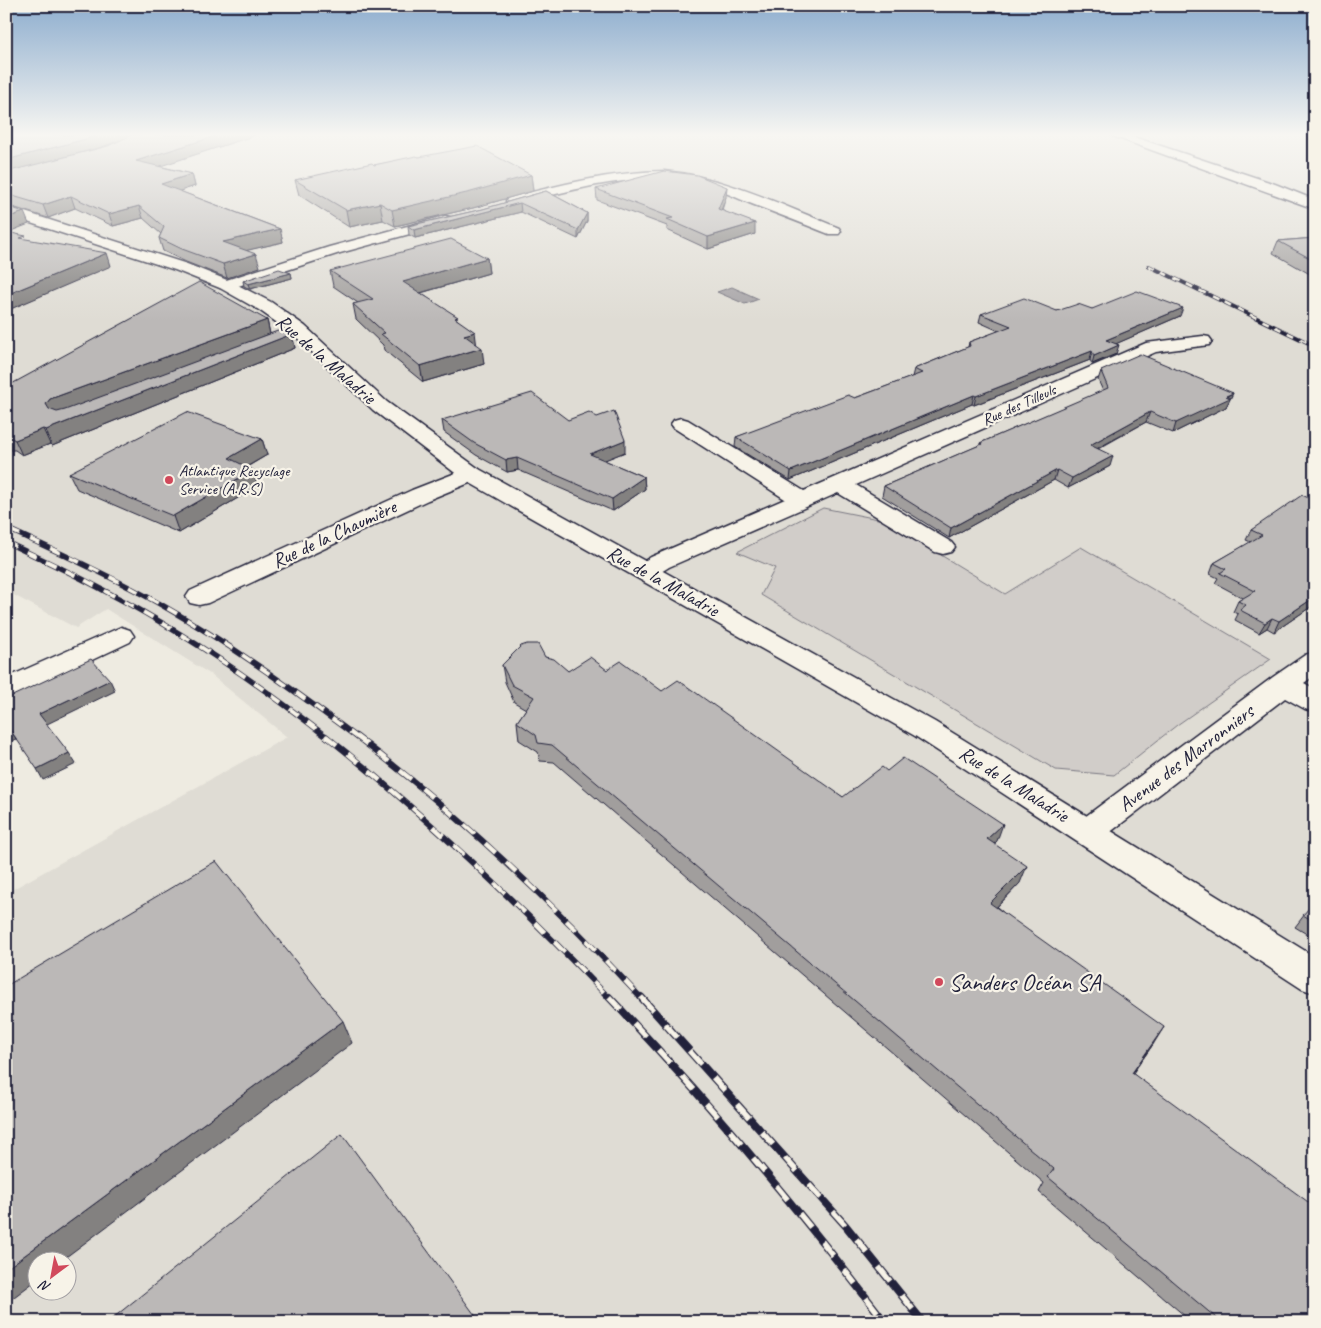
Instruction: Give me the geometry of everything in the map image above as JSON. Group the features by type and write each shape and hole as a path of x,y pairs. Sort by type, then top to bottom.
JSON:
{"street":[{"path":"498,206 530,197"},
{"path":"747,197 834,230"},
{"path":"1295,197 1315,205"},
{"name":"Rue de la Maladrie","path":"6,210 181,267 226,285 265,306 290,334 380,406 472,474 925,728 1315,977"},
{"path":"226,285 280,267 372,241 388,234 462,216"},
{"name":"Rue des Tilleuls","path":"646,570 801,499 1152,347 1204,340"},
{"path":"682,424 801,499"},
{"name":"Rue de la Chaumière","path":"199,597 420,495 472,474"},
{"path":"839,484 943,547"},
{"path":"6,689 121,636"},
{"name":"Avenue des Marronniers","path":"1089,831 1315,660"},
{"path":"1283,684 1315,702"}],"shaded area":[{"path":"6,197 1315,197 1315,1322 6,1322 6,893 287,737 210,674 106,609 76,628 6,591"},
{"path":"732,287 759,299 745,304 717,292"},
{"path":"823,508 883,520 1005,594 1081,547 1271,659 1177,725 1114,775 1056,770 761,595 775,568 737,552"}],"building":[{"path":"16,197 68,197 43,205"},
{"path":"73,197 195,197 280,229 223,242 256,254 223,264 182,249 159,238 164,227 139,206 109,214"},
{"path":"324,197 449,197 392,210 380,203 346,210"},
{"path":"525,197 557,197 587,213 578,230 520,203 414,230 408,226 483,209"},
{"path":"617,197 723,197 718,209 755,223 708,237 667,219 673,218"},
{"path":"6,206 24,212 6,218"},
{"path":"6,232 26,236 20,238 107,253 6,295"},
{"path":"1315,238 1315,261 1278,241"},
{"path":"451,239 487,258 403,282 458,317 455,318 475,332 464,335 482,348 420,366 381,334 385,333 353,304 373,299 330,271"},
{"path":"279,269 291,273 248,284 243,281"},
{"path":"199,282 267,320 50,399 46,404 49,409 57,412 65,410 283,329 292,334 46,430 43,429 15,440 6,435 6,387"},
{"path":"1137,291 1183,308 1106,340 1119,345 1094,356 1092,351 976,396 974,395 791,471 736,437 848,395 855,398 922,373 914,369 970,346 969,342 1011,326 981,314 1024,298 1057,311 1078,304 1092,309"},
{"path":"1140,354 1233,393 1226,396 1230,398 1176,423 1150,412 1090,445 1113,456 1072,478 1057,470 951,528 884,486 1108,388 1101,371"},
{"path":"532,393 568,420 589,412 597,417 614,411 625,440 590,454 644,477 612,499 517,458 506,460 474,443 442,420"},
{"name":"Atlantique Recyclage Service (A.R.S)","path":"187,412 262,439 229,458 253,470 173,516 69,473"},
{"path":"1302,495 1315,501 1315,597 1279,621 1272,618 1265,623 1240,610 1246,605 1238,601 1255,591 1220,573 1226,569 1214,563 1262,535 1251,530"},
{"name":"Sanders Océan SA","path":"538,644 545,657 554,659 568,671 590,657 607,670 621,661 662,691 678,680 843,797 882,767 887,771 903,758 1003,824 987,839 1027,866 990,903 1164,1027 1132,1073 1315,1207 1315,1322 1221,1322 1048,1177 1054,1169 552,745 538,743 536,735 517,722 534,697 512,685 502,665 521,646"},
{"path":"91,659 110,680 39,714 69,753 37,769 9,728 6,729 6,699"},
{"path":"216,861 343,1021 32,1250 28,1250 28,1253 6,1269 6,986"},
{"path":"1315,901 1315,922 1303,915"},
{"path":"342,1134 480,1322 108,1322"}],"railway":[{"path":"1149,266 1315,346"},
{"path":"6,528 13,531"},
{"path":"10,530 104,574 186,619 261,668 358,738"},
{"path":"6,542 81,578 191,641 247,678 328,738"},
{"path":"326,736 437,830 542,930 610,999"},
{"path":"356,736 469,828 505,861 575,929 642,999"},
{"path":"609,997 752,1156 885,1322"},
{"path":"641,997 846,1226 923,1322"}],"place":[{"name":"Atlantique Recyclage Service (A.R.S)","path":"169,480"},
{"name":"Sanders Océan SA","path":"939,982"}]}
